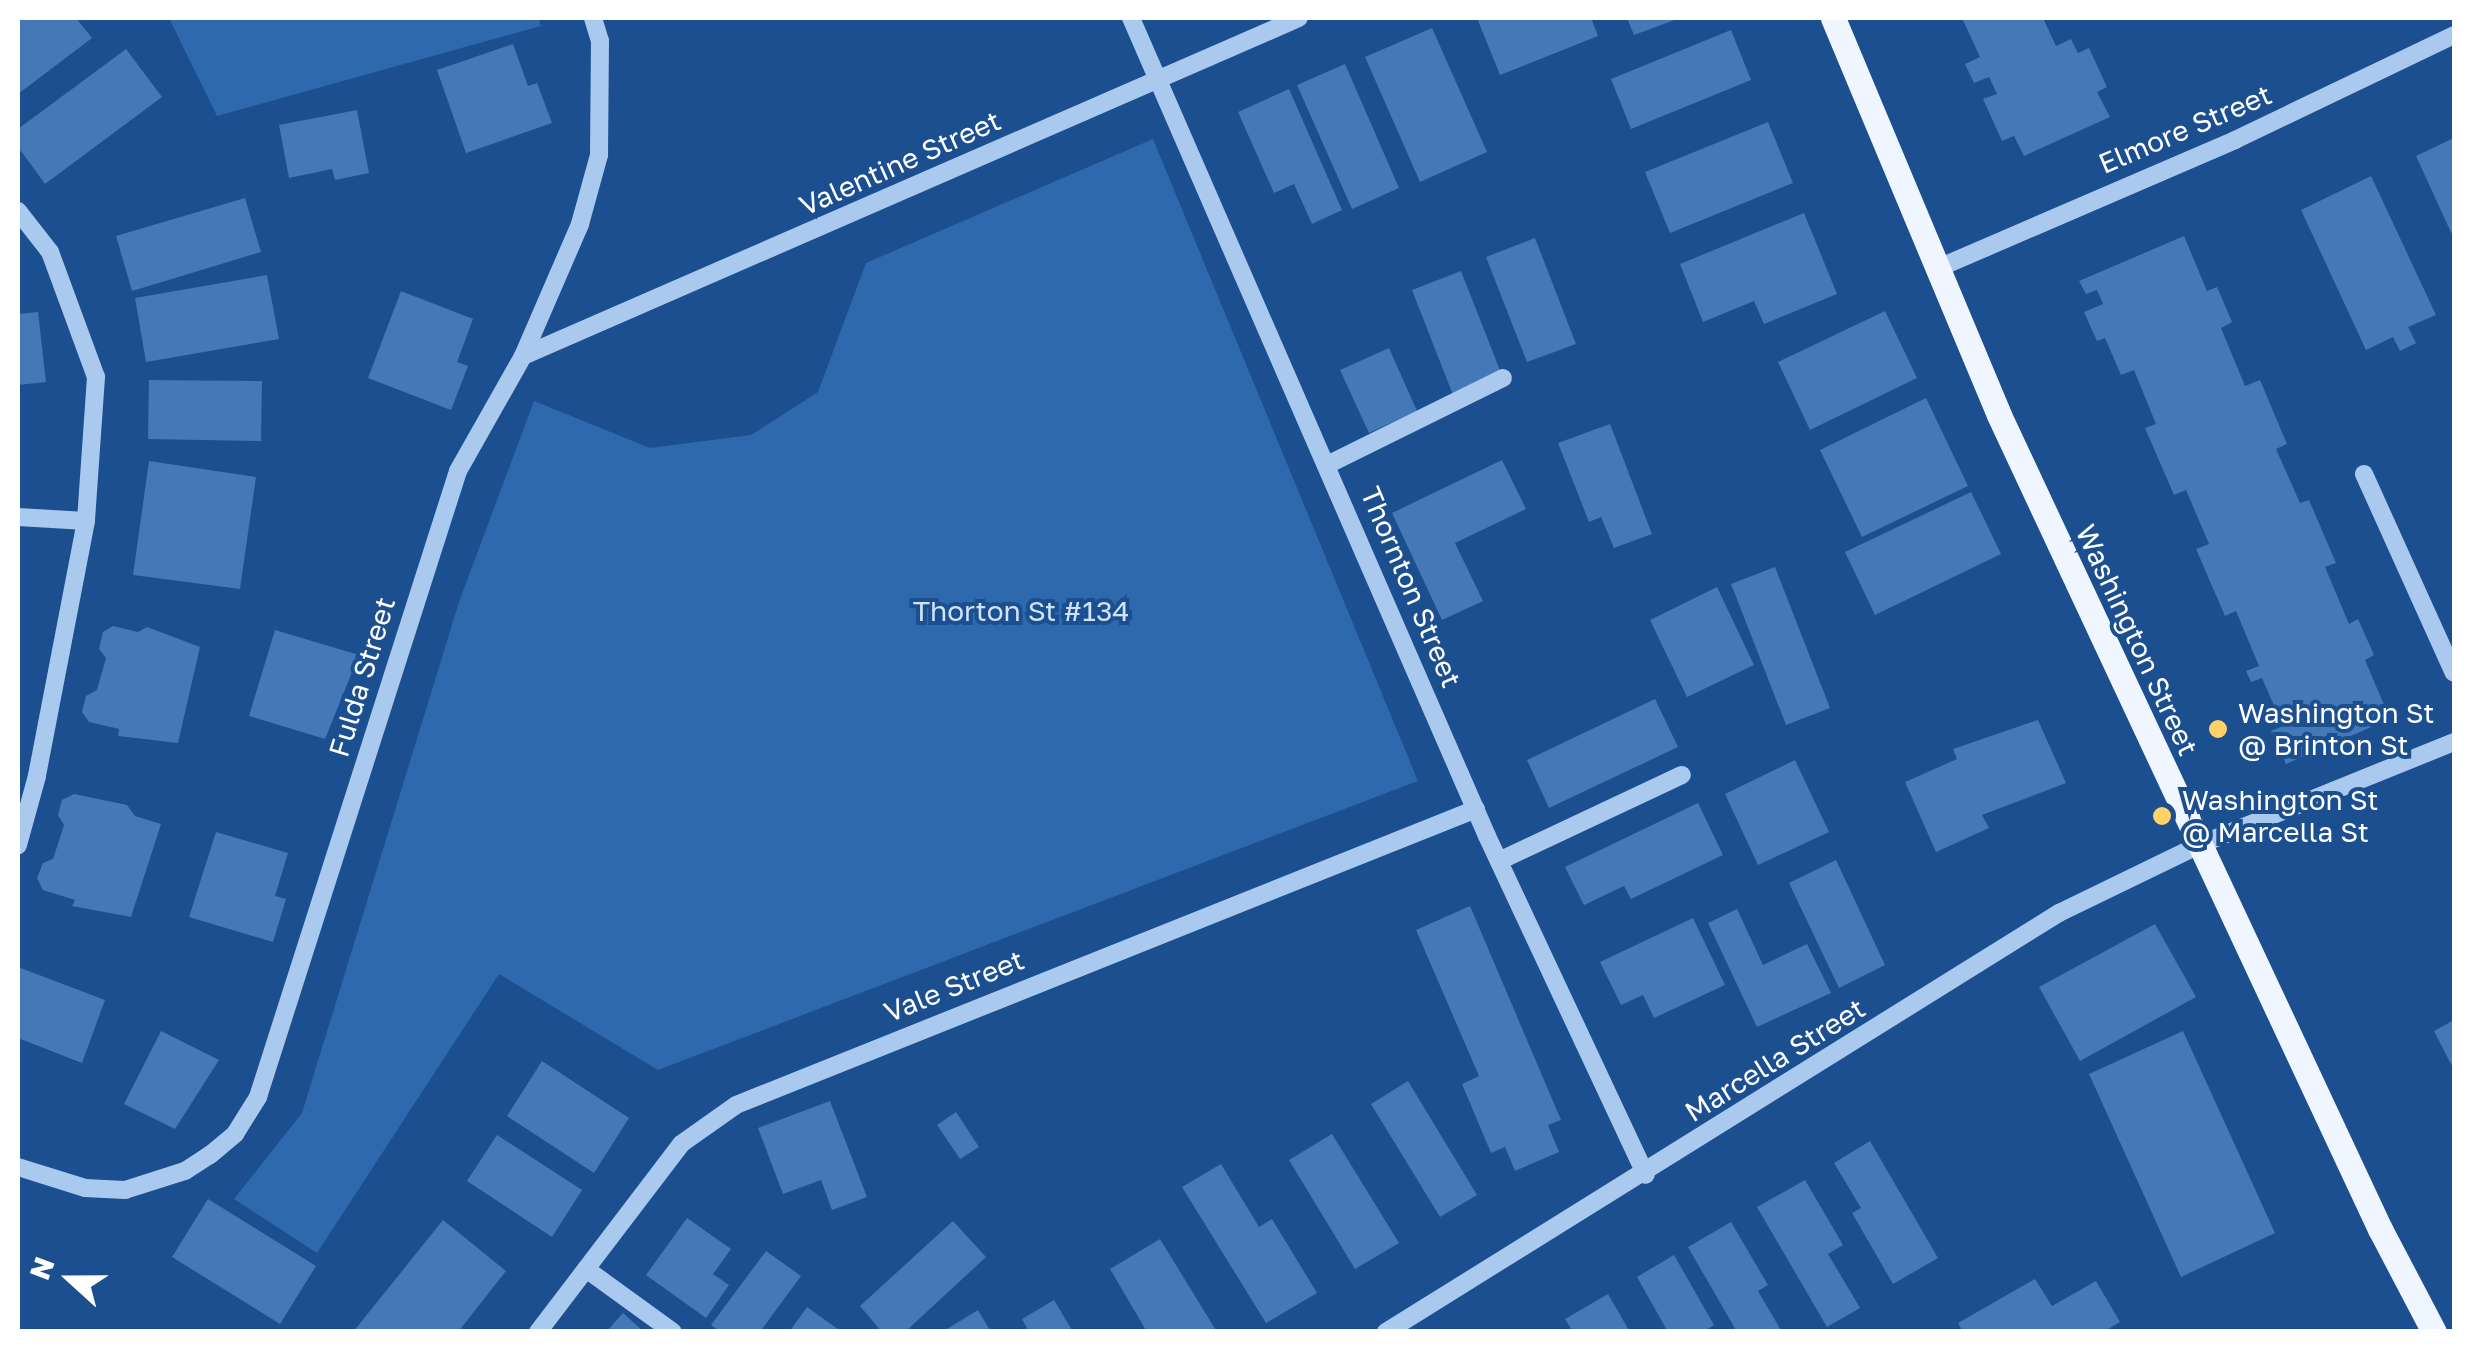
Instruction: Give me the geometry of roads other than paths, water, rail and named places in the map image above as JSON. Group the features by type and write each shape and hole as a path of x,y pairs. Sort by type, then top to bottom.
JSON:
{"main road":[{"name":"Washington Street","path":"1833,18 1936,269 2199,845 2434,1332"}],"street":[{"name":"Fulda Street","path":"18,1166 85,1188 125,1190 184,1171 235,1134 258,1097 300,977 458,470 523,356 580,224 598,155 600,41 593,18"},
{"name":"Thornton Street","path":"1131,18 1329,464 1498,861 1646,1175"},
{"name":"Valentine Street","path":"523,356 1299,18"},
{"name":"Elmore Street","path":"1936,269 2454,35"},
{"path":"18,212 50,252 96,378 86,521 18,845"},
{"path":"1329,464 1503,378"},
{"path":"2364,474 2454,673"},
{"path":"18,517 86,521"},
{"name":"Marcella Street","path":"1386,1332 1646,1175 2059,914 2199,845 2454,742"},
{"path":"1498,861 1682,775"},
{"name":"Vale Street","path":"538,1332 681,1144 736,1104 1476,808"},
{"path":"586,1268 672,1332"}],"place":[{"name":"Washington St @ Brinton St","path":"2218,729"},
{"name":"Washington St @ Marcella St","path":"2162,816"}],"park label":[{"name":"Thorton St #134","path":"1021,611"}]}
